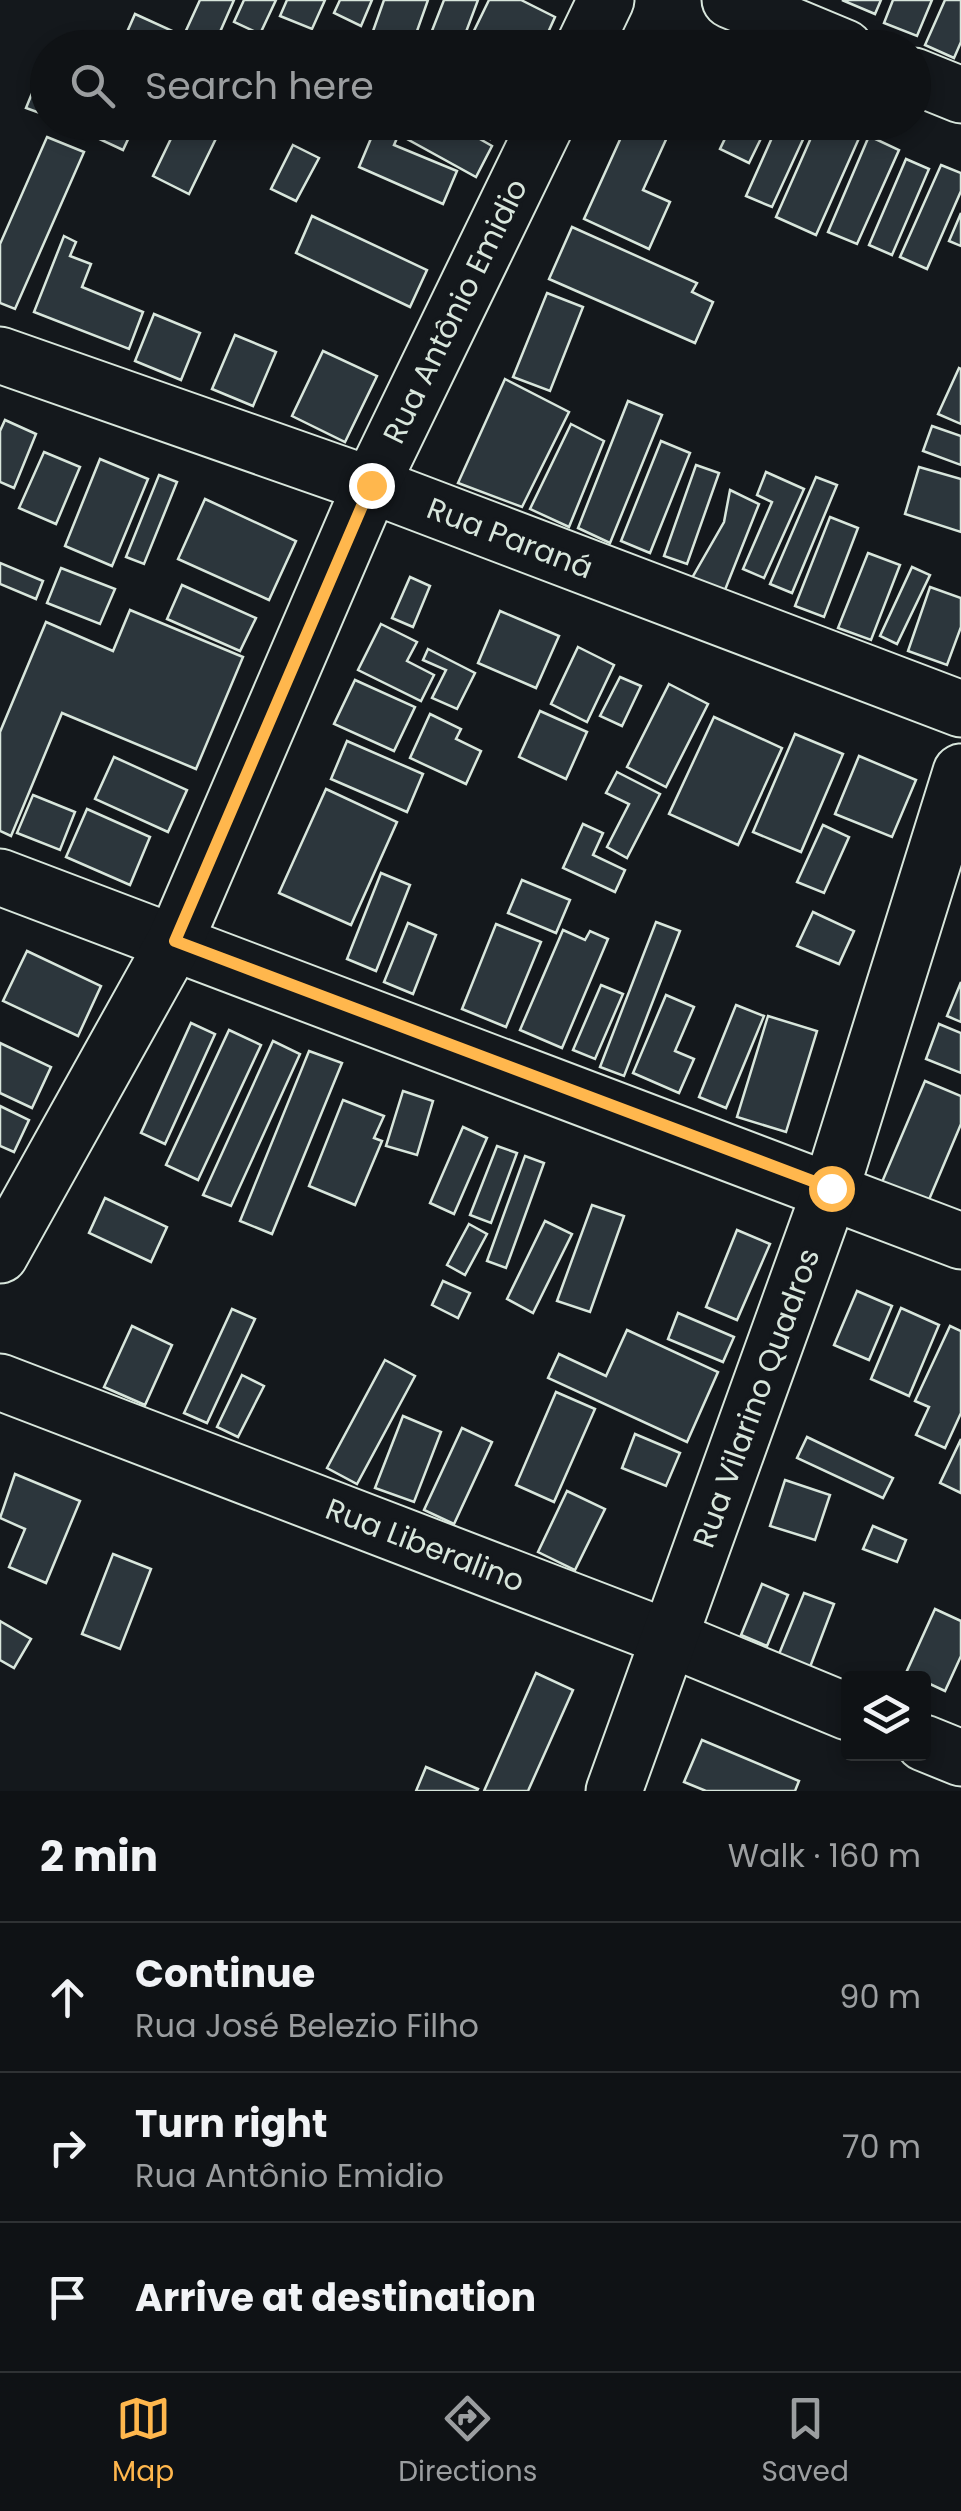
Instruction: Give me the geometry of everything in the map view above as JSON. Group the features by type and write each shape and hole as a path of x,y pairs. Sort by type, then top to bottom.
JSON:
{"street":[{"path":"592,30 606,0"},
{"path":"730,0 802,30"},
{"path":"931,83 961,96"},
{"name":"Rua Antônio Emidio","path":"0,1255 175,941 371,485 537,140"},
{"name":"Rua Paraná","path":"0,355 371,485 961,709"},
{"name":"Rua Vilarino Quadros","path":"614,1791 831,1188 961,772"},
{"path":"0,877 831,1188 961,1241"},
{"name":"Rua Liberalino","path":"0,1382 670,1638 841,1709"},
{"path":"931,1745 961,1758"}],"building":[{"path":"200,0 234,0 221,30 186,30"},
{"path":"244,0 276,0 262,30 234,22"},
{"path":"287,0 325,0 312,29 280,16"},
{"path":"340,0 372,0 361,26 334,13"},
{"path":"384,0 428,0 417,30 373,30"},
{"path":"444,0 478,0 467,30 432,30"},
{"path":"489,0 521,0 555,17 549,30 474,30"},
{"path":"842,0 881,0 875,14"},
{"path":"893,0 932,0 920,30 902,30 884,23"},
{"path":"945,0 961,0 961,42 954,58 931,48 931,32"},
{"path":"135,14 170,30 128,30"},
{"path":"46,140 84,152 15,309 0,303 0,244"},
{"path":"101,140 128,140 123,150"},
{"path":"170,140 215,140 189,194 153,176"},
{"path":"370,140 396,140 394,145 457,171 443,204 359,167"},
{"path":"409,140 482,140 492,146 476,177"},
{"path":"620,140 666,140 643,190 670,202 649,249 584,219"},
{"path":"724,140 760,140 749,163 720,149"},
{"path":"771,140 803,140 772,207 746,196"},
{"path":"810,140 858,140 816,235 776,217"},
{"path":"867,140 878,140 899,150 857,244 828,232"},
{"path":"293,145 319,158 296,201 271,189"},
{"path":"906,159 929,169 892,255 869,245"},
{"path":"941,165 961,173 961,191 927,269 900,257"},
{"path":"961,213 961,246 949,241"},
{"path":"312,216 427,270 410,307 296,253"},
{"path":"572,227 697,283 692,292 713,302 695,343 549,279"},
{"path":"64,236 76,242 70,256 91,264 82,287 143,312 129,349 34,312"},
{"path":"547,293 583,307 550,391 513,377"},
{"path":"154,314 200,333 181,380 135,361"},
{"path":"235,335 276,352 253,406 212,389"},
{"path":"323,351 377,376 345,442 292,416"},
{"path":"961,369 961,424 938,414"},
{"path":"505,379 569,412 522,507 458,483"},
{"path":"628,401 662,415 610,543 578,528"},
{"path":"5,420 36,434 14,488 0,482 0,431"},
{"path":"571,424 604,441 569,527 530,509"},
{"path":"932,426 961,436 961,465 923,451"},
{"path":"661,441 690,453 650,553 621,541"},
{"path":"44,452 80,467 56,524 19,508"},
{"path":"100,459 148,479 112,566 65,546"},
{"path":"696,465 719,473 687,564 664,556"},
{"path":"919,467 961,479 961,532 905,514"},
{"path":"766,472 804,489 764,578 743,569 772,502 757,495"},
{"path":"159,475 177,482 144,564 126,557"},
{"path":"816,477 837,485 792,593 770,584"},
{"path":"730,490 759,504 721,600 688,585 724,522"},
{"path":"205,499 296,541 269,600 178,559"},
{"path":"830,517 858,528 824,617 795,606"},
{"path":"868,553 900,565 871,640 838,628"},
{"path":"0,563 43,581 36,599 0,584"},
{"path":"912,567 930,575 897,644 880,636"},
{"path":"61,568 115,589 100,624 47,603"},
{"path":"410,577 430,586 413,627 392,618"},
{"path":"182,585 256,618 240,651 167,619"},
{"path":"930,587 961,598 961,627 947,665 908,651"},
{"path":"130,610 243,657 196,769 62,713 11,836 0,831 0,732 46,622 113,651"},
{"path":"500,611 559,636 536,688 478,663"},
{"path":"381,624 417,642 407,661 434,675 421,701 358,670"},
{"path":"578,647 614,665 587,722 551,704"},
{"path":"428,649 475,673 457,709 432,698 446,670 423,660"},
{"path":"620,677 641,686 622,726 600,716"},
{"path":"355,680 415,707 394,751 334,724"},
{"path":"669,684 708,704 666,787 627,767"},
{"path":"540,711 587,732 566,779 519,757"},
{"path":"430,714 461,729 456,739 481,751 466,784 410,758"},
{"path":"714,717 782,748 738,845 669,814"},
{"path":"795,734 843,754 801,852 753,832"},
{"path":"347,741 423,774 407,812 331,779"},
{"path":"859,756 916,780 892,837 835,814"},
{"path":"114,757 187,790 168,832 95,799"},
{"path":"617,772 660,794 627,858 607,847 629,804 606,793"},
{"path":"326,789 397,822 351,925 279,893"},
{"path":"33,795 75,812 60,850 17,833"},
{"path":"87,809 150,837 130,885 66,857"},
{"path":"583,824 603,833 593,855 625,870 615,892 563,868"},
{"path":"823,825 849,837 824,893 797,882"},
{"path":"381,873 410,885 376,971 347,959"},
{"path":"522,880 570,900 556,933 508,913"},
{"path":"813,912 854,931 839,964 797,946"},
{"path":"656,922 680,931 624,1076 600,1067"},
{"path":"408,923 436,935 413,994 384,982"},
{"path":"496,924 541,942 506,1027 462,1009"},
{"path":"563,930 585,940 590,931 608,939 562,1048 520,1030"},
{"path":"27,951 101,986 78,1036 3,1001"},
{"path":"961,982 961,1022 947,1016"},
{"path":"601,985 623,994 595,1059 573,1050"},
{"path":"666,995 694,1007 675,1051 694,1059 679,1093 633,1073"},
{"path":"736,1005 764,1016 726,1108 699,1097"},
{"path":"768,1016 817,1031 786,1132 737,1117"},
{"path":"191,1023 215,1034 165,1144 141,1133"},
{"path":"939,1024 961,1033 961,1073 926,1059"},
{"path":"229,1030 261,1045 198,1180 166,1165"},
{"path":"273,1041 300,1054 231,1206 203,1195"},
{"path":"0,1043 51,1067 32,1108 0,1093"},
{"path":"309,1051 342,1063 272,1234 240,1221"},
{"path":"925,1081 961,1096 961,1124 928,1202 882,1182"},
{"path":"403,1091 433,1101 417,1155 386,1146"},
{"path":"343,1100 384,1116 374,1138 382,1141 355,1205 309,1186"},
{"path":"0,1106 29,1120 14,1152 0,1146"},
{"path":"463,1127 487,1138 454,1214 430,1203"},
{"path":"497,1146 517,1153 491,1223 470,1215"},
{"path":"525,1156 544,1163 506,1268 487,1261"},
{"path":"105,1198 167,1227 151,1262 89,1233"},
{"path":"592,1205 624,1216 590,1312 557,1301"},
{"path":"545,1221 572,1234 533,1313 507,1299"},
{"path":"469,1224 487,1234 465,1275 447,1265"},
{"path":"737,1230 770,1244 737,1320 706,1307"},
{"path":"443,1281 470,1293 458,1318 432,1305"},
{"path":"857,1291 892,1306 869,1360 834,1345"},
{"path":"901,1308 939,1325 909,1396 871,1379"},
{"path":"232,1309 255,1319 207,1423 184,1413"},
{"path":"678,1313 734,1337 723,1362 668,1339"},
{"path":"132,1326 172,1345 145,1405 104,1387"},
{"path":"950,1326 961,1331 961,1413 945,1448 916,1435 929,1407 915,1401"},
{"path":"627,1330 718,1372 687,1442 548,1378 559,1354 606,1376"},
{"path":"385,1360 415,1376 357,1484 327,1468"},
{"path":"242,1375 264,1386 238,1437 217,1427"},
{"path":"556,1392 595,1409 554,1502 516,1485"},
{"path":"403,1416 441,1432 414,1502 375,1488"},
{"path":"462,1428 492,1442 454,1524 424,1510"},
{"path":"635,1434 680,1453 666,1486 622,1468"},
{"path":"807,1437 893,1478 883,1498 797,1458"},
{"path":"961,1439 961,1493 940,1483"},
{"path":"15,1474 80,1501 46,1583 9,1567 25,1529 0,1518"},
{"path":"785,1480 830,1495 815,1540 770,1526"},
{"path":"567,1491 605,1509 575,1570 538,1552"},
{"path":"873,1526 906,1540 897,1562 863,1549"},
{"path":"113,1554 151,1569 120,1649 82,1634"},
{"path":"762,1584 788,1595 767,1646 741,1635"},
{"path":"804,1593 834,1604 810,1667 779,1654"},
{"path":"935,1609 961,1621 961,1656 945,1691 931,1685 931,1671 907,1671"},
{"path":"0,1621 31,1639 14,1668 0,1660"},
{"path":"536,1673 573,1690 528,1791 484,1791"},
{"path":"702,1740 799,1781 795,1791 706,1791 684,1782"},
{"path":"426,1767 478,1789 416,1791"}],"route":[{"path":"371,485 175,941 831,1188"}]}
